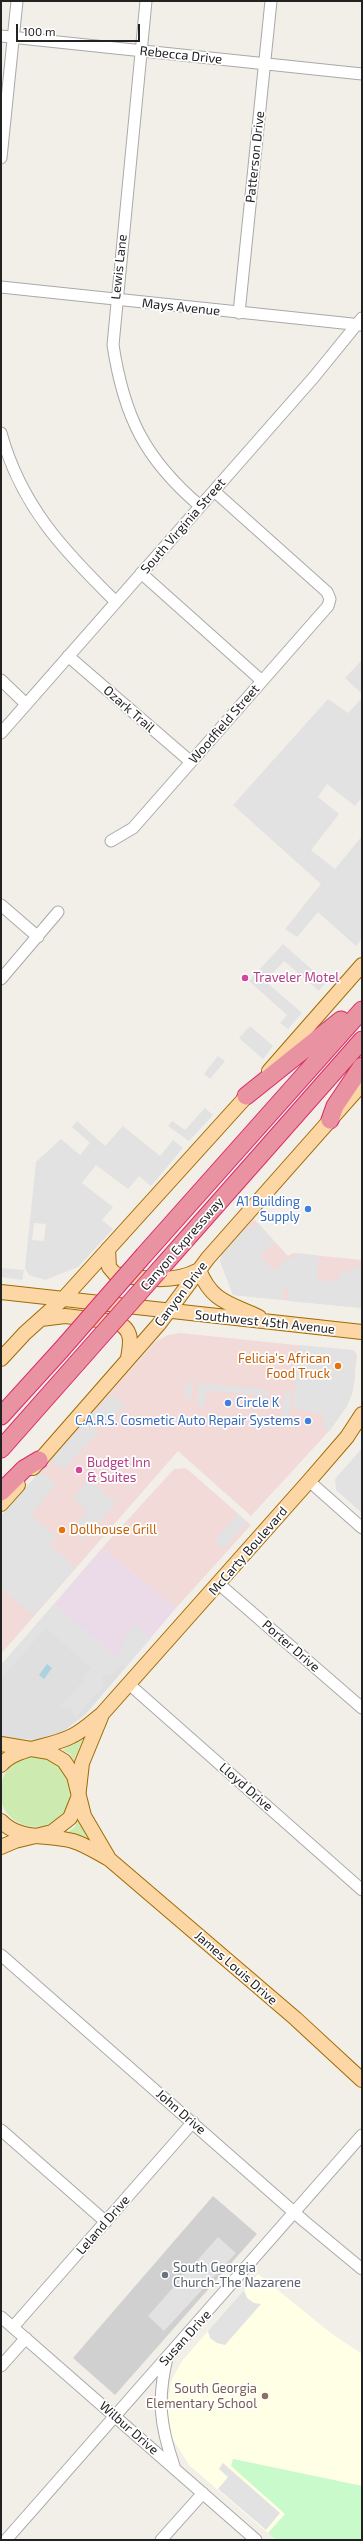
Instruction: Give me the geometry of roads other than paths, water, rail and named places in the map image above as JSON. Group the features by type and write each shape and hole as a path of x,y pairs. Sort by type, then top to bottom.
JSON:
{"highway":[{"path":"246,1096 362,1001"},
{"name":"Canyon Expressway","path":"1,1416 362,1010"},
{"name":"Canyon Expressway","path":"1,1449 362,1040"},
{"path":"330,1120 335,1106 362,1066"},
{"path":"1,1492 24,1469 40,1460"}],"main road":[{"path":"1,1359 39,1320 64,1298 362,965"},
{"name":"Canyon Drive","path":"1,1504 168,1312 199,1270 362,1084"},
{"path":"108,1249 109,1267 115,1274 172,1280 185,1278 199,1270 206,1286 216,1298 270,1322"},
{"name":"Southwest 45th Avenue","path":"1,1292 64,1298 168,1312 362,1332"},
{"path":"39,1320 53,1316 65,1316 116,1322 124,1325 131,1340 128,1358"},
{"name":"McCarty Boulevard","path":"102,1714 130,1685 309,1481 347,1437 362,1414"},
{"path":"1,1765 10,1756 20,1752 35,1750 73,1736 102,1714"},
{"path":"1,1847 33,1836 48,1834 62,1826 75,1809 82,1763 102,1714"},
{"name":"James Louis Drive","path":"1,1744 49,1752 64,1761 74,1776 84,1816 109,1859"},
{"name":"James Louis Drive","path":"1,1821 14,1831 33,1836 59,1838 76,1842 109,1859 296,2019 362,2080"}],"street":[{"path":"1,158 17,1"},
{"name":"Lewis Lane","path":"146,1 116,300 113,345 117,372 131,419 158,465 175,484 200,506"},
{"name":"Patterson Drive","path":"239,313 271,1"},
{"name":"Rebecca Drive","path":"1,36 362,74"},
{"name":"Mays Avenue","path":"1,287 239,313 361,323"},
{"name":"South Virginia Street","path":"1,733 361,323"},
{"path":"1,433 18,479 45,525 72,559 116,602"},
{"name":"Woodfield Street","path":"111,841 134,828 328,606 330,599 327,592 214,491"},
{"path":"141,573 262,681"},
{"name":"Ozark Trail","path":"68,656 191,762"},
{"path":"1,680 26,704"},
{"path":"1,905 38,937"},
{"path":"1,980 58,912"},
{"path":"309,1481 362,1528"},
{"name":"Porter Drive","path":"219,1584 362,1708"},
{"name":"Lloyd Drive","path":"130,1685 362,1890"},
{"name":"John Drive","path":"1,1955 295,2213 362,2269"},
{"name":"Leland Drive","path":"13,2327 192,2122"},
{"path":"1,2130 106,2222"},
{"name":"Susan Drive","path":"6,2540 362,2135"},
{"name":"Wilbur Drive","path":"1,2317 256,2540"},
{"path":"1,2366 26,2338"},
{"path":"167,2358 160,2405 161,2422 174,2467"},
{"path":"161,2540 203,2493"}],"water":[{"path":"47,1664 52,1668 44,1679 39,1675"}],"place":[{"name":"Traveler Motel","path":"245,978"},
{"name":"A1 Building Supply","path":"308,1209"},
{"name":"Felicia's African Food Truck","path":"338,1366"},
{"name":"Circle K","path":"228,1403"},
{"name":"C.A.R.S. Cosmetic Auto Repair Systems","path":"308,1421"},
{"name":"Budget Inn & Suites","path":"79,1470"},
{"name":"Dollhouse Grill","path":"62,1530"},
{"name":"South Georgia Church-The Nazarene","path":"165,2275"},
{"name":"South Georgia Elementary School","path":"265,2396"}]}
